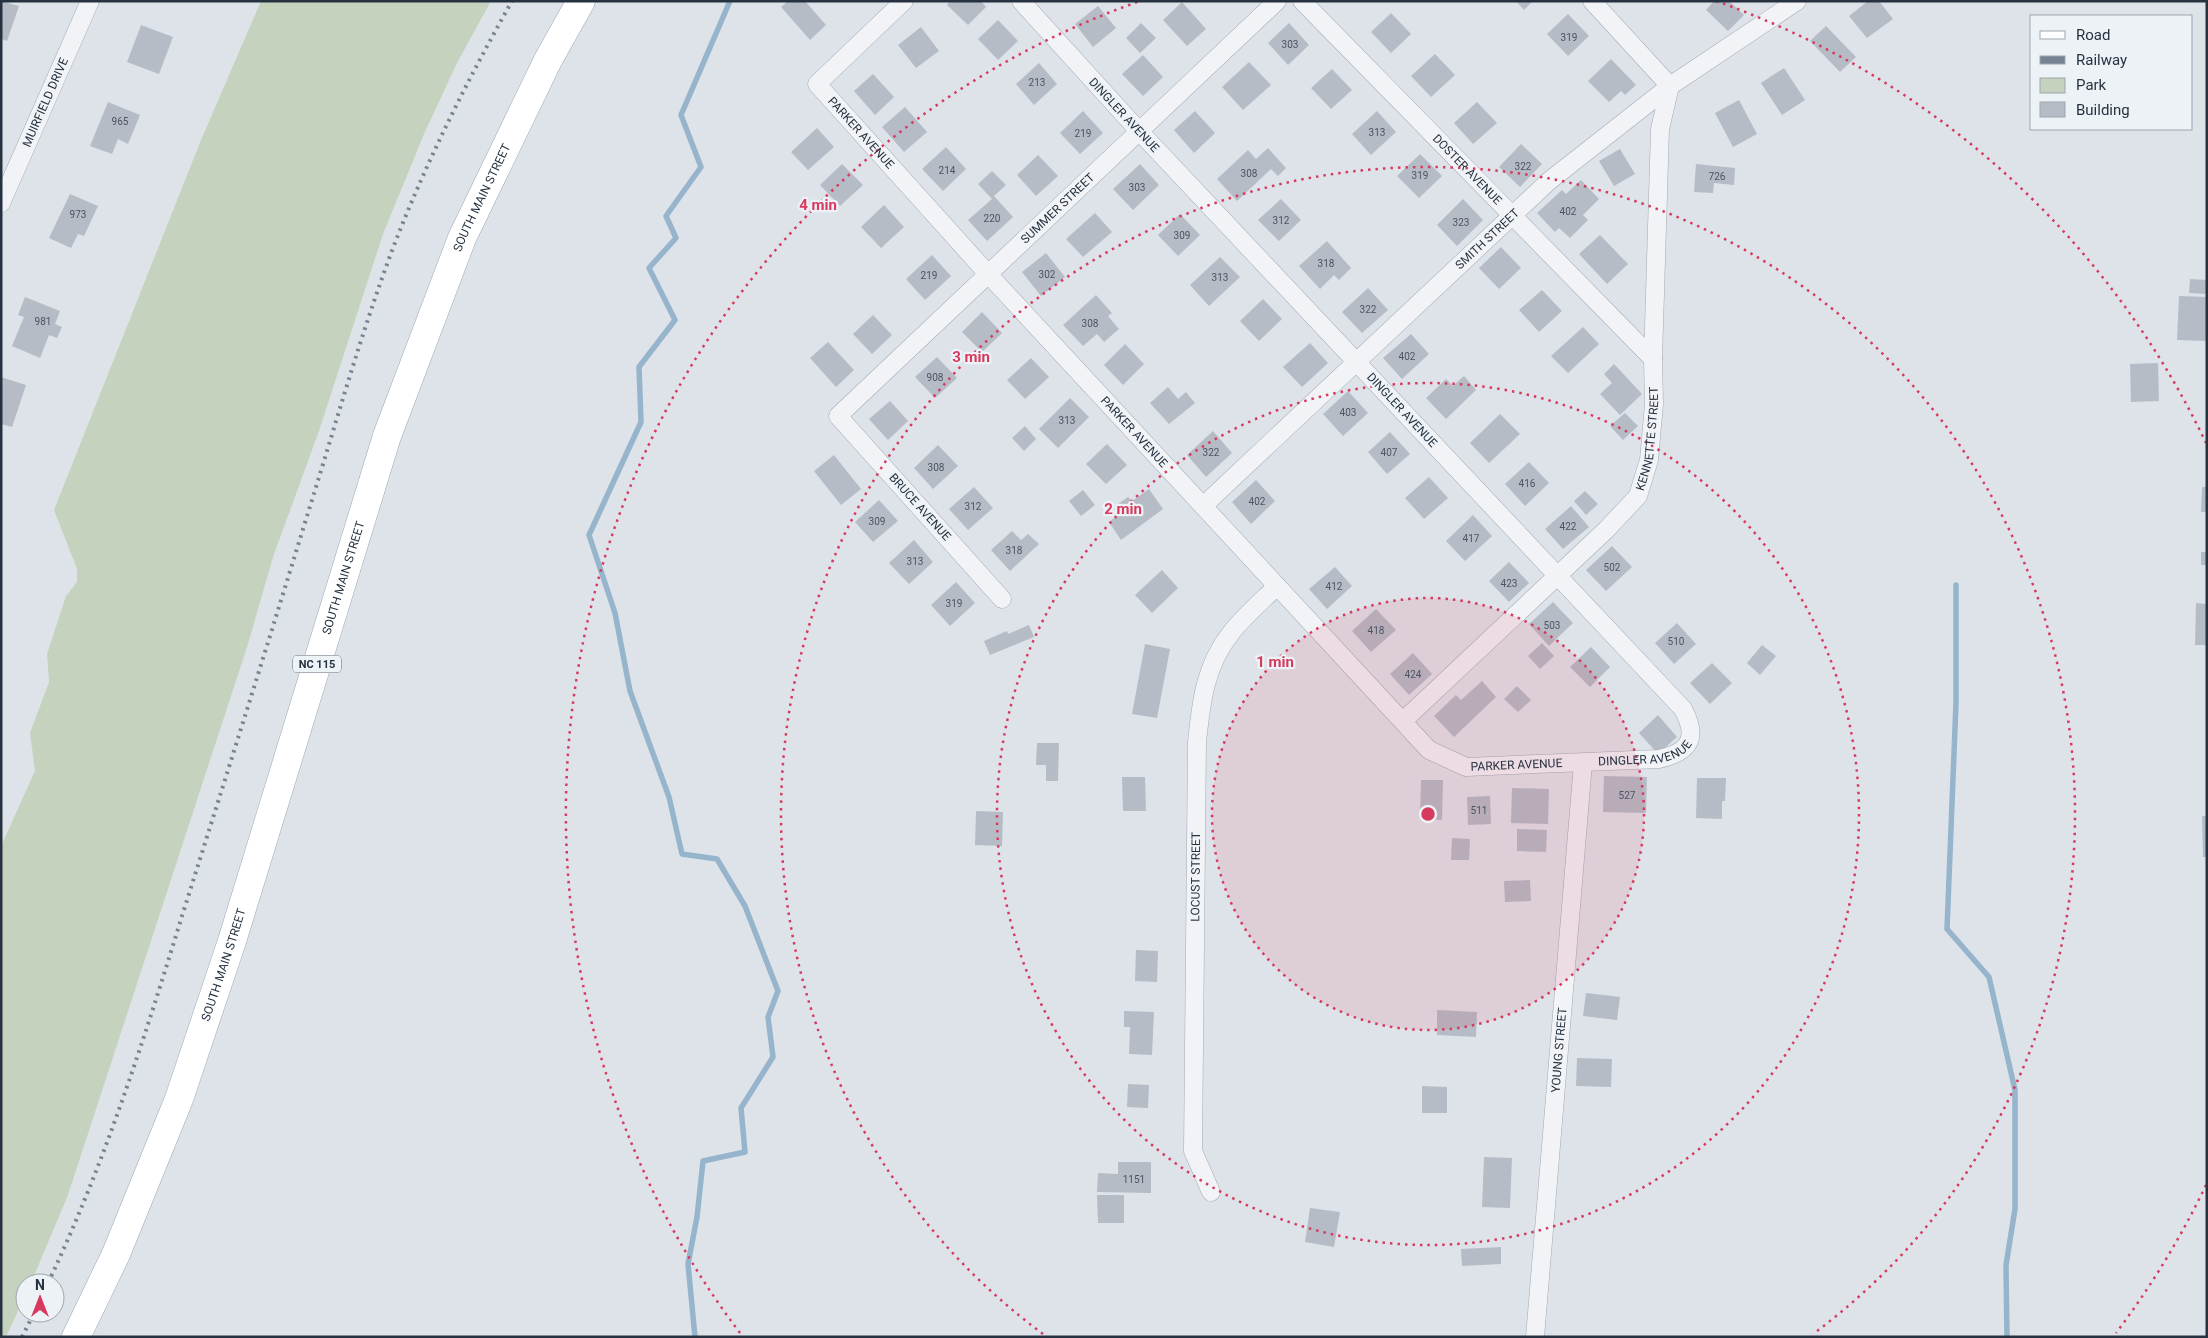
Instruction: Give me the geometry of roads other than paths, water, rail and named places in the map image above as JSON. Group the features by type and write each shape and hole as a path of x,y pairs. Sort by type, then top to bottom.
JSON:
{"main road":[{"name":"SOUTH MAIN STREET","path":"76,1337 116,1254 179,1099 232,941 390,427 462,238 548,60 581,1"}],"street":[{"name":"MUIRFIELD DRIVE","path":"1,203 90,1"},
{"name":"PARKER AVENUE","path":"904,1 817,84 988,274 1429,750 1466,767 1582,763"},
{"name":"DINGLER AVENUE","path":"1020,1 1139,131 1683,709 1691,724 1689,742 1677,755 1660,759 1582,763"},
{"name":"SUMMER STREET","path":"838,416 1277,1"},
{"name":"DOSTER AVENUE","path":"1302,1 1653,359"},
{"path":"1592,1 1670,86"},
{"name":"SMITH STREET","path":"1203,506 1549,181 1670,86 1796,1"},
{"name":"KENNETTE STREET","path":"1402,721 1558,576 1638,496 1650,460 1654,404 1653,359 1660,129 1670,86"},
{"name":"BRUCE AVENUE","path":"838,416 1002,599"},
{"name":"LOCUST STREET","path":"1212,1192 1193,1151 1197,742 1202,698 1213,660 1231,632 1277,586"},
{"name":"YOUNG STREET","path":"1535,1337 1582,763"}],"waterway":[{"path":"695,1337 688,1264 697,1217 703,1161 745,1152 741,1108 773,1057 768,1017 778,991 745,906 717,859 682,854 669,797 630,691 615,613 589,535 641,422 639,367 675,320 649,268 676,238 666,216 701,167 681,115 730,1"},
{"path":"1956,585 1956,703 1947,929 1989,977 2015,1090 2015,1209 2006,1265 2007,1337"}],"railway":[{"path":"52,1273 105,1148 138,1056 381,281 433,153 479,61 512,1"},
{"path":"22,1337 29,1323"}]}
